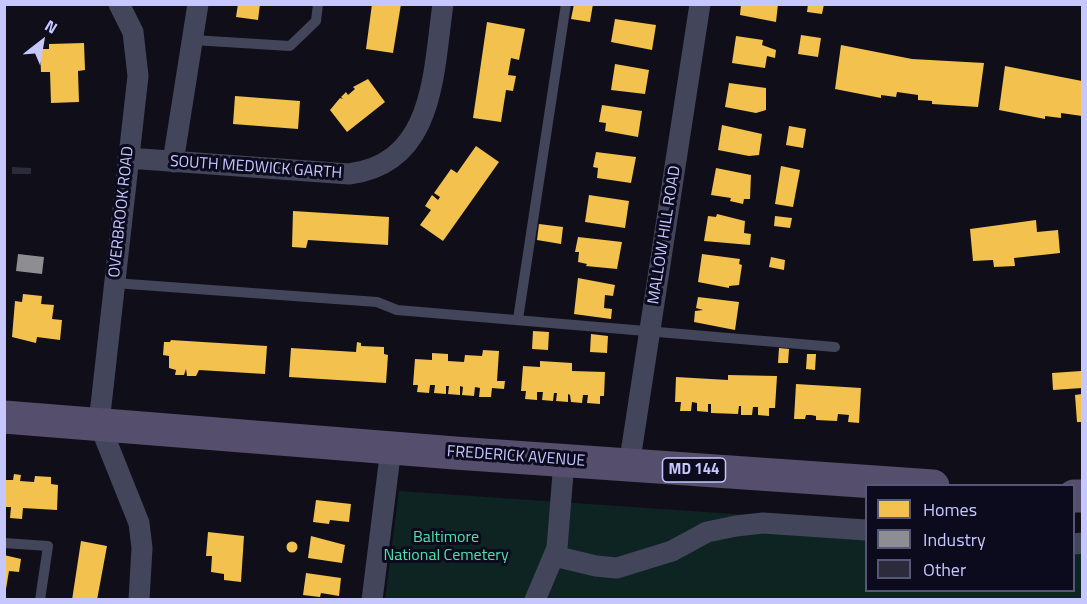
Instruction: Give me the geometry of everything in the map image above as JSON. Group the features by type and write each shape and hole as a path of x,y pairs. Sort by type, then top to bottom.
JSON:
{"main road":[{"name":"MD 144","path":"4,417 99,423"},
{"name":"FREDERICK AVENUE","path":"99,423 629,466 903,484"}],"street":[{"name":"OVERBROOK ROAD","path":"99,423 138,76 133,32 119,4"},
{"path":"173,162 198,4"},
{"name":"SOUTH MEDWICK GARTH","path":"128,158 349,174 384,166 400,153 413,136 424,114 431,88 443,4"},
{"name":"MALLOW HILL ROAD","path":"629,466 700,4"},
{"path":"99,423 139,523 142,548 139,600"},
{"path":"372,600 392,448"},
{"path":"535,600 554,556 560,528 564,461"},
{"path":"554,556 596,566 617,567 663,555 707,532 736,526 763,523 865,530"}],"lane":[{"path":"193,39 290,46 316,21 318,4"},
{"path":"518,319 566,4"},
{"path":"114,283 377,302 397,310 835,347"},
{"path":"4,543 48,546 40,600"}],"green space":[{"name":"Baltimore National Cemetery","path":"399,491 865,523 865,592 1075,592 1075,534 1082,534 1082,599 385,600"}],"building: Homes":[{"path":"238,4 260,4 258,20 236,17"},
{"path":"372,4 401,4 393,53 366,49"},
{"path":"574,4 593,4 590,22 571,19"},
{"path":"741,4 778,4 776,22 740,15"},
{"path":"808,4 824,4 822,14 807,12"},
{"path":"615,19 656,25 652,50 611,42"},
{"path":"487,22 525,29 519,60 511,58 508,75 516,76 513,91 506,90 501,122 473,118"},
{"path":"801,35 821,38 818,57 798,54"},
{"path":"736,36 763,40 762,45 776,50 775,58 767,56 765,68 732,63"},
{"path":"84,43 85,70 78,71 79,102 51,103 50,72 41,72 40,49 49,49 49,44"},
{"path":"841,45 912,59 984,63 978,107 932,104 932,101 918,100 918,95 897,92 896,97 881,95 881,98 835,89"},
{"path":"615,64 649,70 645,94 611,90"},
{"path":"1005,66 1082,81 1082,116 1061,113 1061,118 1045,116 1045,119 999,110"},
{"path":"368,79 385,102 347,132 330,110 340,98 343,99 341,97 346,92 348,95 355,89 353,87"},
{"path":"729,83 766,88 766,110 756,113 725,107"},
{"path":"235,96 300,101 298,129 233,124"},
{"path":"602,105 642,111 638,137 605,131 606,123 599,122"},
{"path":"722,125 762,134 759,155 749,156 718,150"},
{"path":"789,126 806,129 803,148 786,145"},
{"path":"476,146 499,162 443,241 420,225 431,210 425,206 432,195 438,200 440,197 434,193 451,169 457,173"},
{"path":"596,152 636,157 631,183 597,178 598,168 593,167"},
{"path":"781,166 800,170 793,207 775,204"},
{"path":"716,168 751,175 750,199 744,199 743,204 730,201 731,198 711,195"},
{"path":"589,195 629,201 625,228 585,222"},
{"path":"293,211 389,217 388,245 308,240 306,248 292,247"},
{"path":"717,214 745,221 744,233 751,234 750,245 704,241 708,216 716,217"},
{"path":"775,216 792,218 790,228 774,226"},
{"path":"1036,220 1037,232 1058,230 1060,253 1014,258 1015,266 994,267 993,260 973,261 970,229"},
{"path":"539,224 563,227 561,244 537,240"},
{"path":"578,237 622,242 617,269 586,266 587,264 578,262 579,252 575,252"},
{"path":"702,254 740,259 739,264 742,265 739,285 729,286 729,288 698,282"},
{"path":"771,257 785,260 784,270 769,267"},
{"path":"578,278 615,285 613,296 605,295 604,308 612,309 611,319 574,314"},
{"path":"23,294 42,296 41,304 54,305 52,319 62,320 60,340 37,337 36,343 12,337 15,301 22,302"},
{"path":"698,297 739,302 735,330 694,322 695,311 703,310 696,308"},
{"path":"533,331 549,332 548,350 532,349"},
{"path":"591,334 608,336 607,353 590,352"},
{"path":"171,340 267,346 265,374 199,370 196,376 187,376 186,369 184,375 175,375 176,370 169,368 169,356 163,355 164,342"},
{"path":"357,342 361,343 361,346 384,347 384,354 388,355 386,383 289,377 291,348 356,352"},
{"path":"779,348 789,349 788,363 778,363"},
{"path":"483,350 499,351 497,381 505,381 504,389 492,388 491,397 479,397 480,388 475,387 474,396 462,395 463,387 460,386 460,395 448,394 449,386 446,386 446,394 434,393 435,385 430,385 429,393 417,392 418,385 413,385 415,359 432,360 432,353 448,354 448,361 464,362 465,355 482,356"},
{"path":"807,354 816,354 815,370 806,369"},
{"path":"540,361 572,363 572,371 605,372 604,396 600,396 600,404 587,403 588,395 583,395 582,403 571,402 568,394 568,402 556,401 557,393 554,393 553,401 542,400 543,392 537,392 537,400 525,399 526,391 521,391 523,366 540,367"},
{"path":"1081,371 1082,388 1053,390 1052,373"},
{"path":"728,375 777,376 775,408 769,408 769,416 758,415 758,407 753,407 752,415 741,415 741,406 739,406 738,414 711,413 711,404 708,404 708,412 697,411 697,403 692,402 691,411 680,411 681,402 675,402 676,377 728,380"},
{"path":"796,384 861,388 859,423 848,422 849,415 838,414 837,421 816,420 816,416 811,415 806,415 805,419 794,419"},
{"path":"1082,394 1082,422 1077,422 1075,395"},
{"path":"14,474 21,475 20,481 34,482 35,476 51,477 51,484 58,485 57,510 23,508 22,519 10,518 11,507 4,507 4,480 13,480"},
{"path":"316,500 351,504 349,522 330,520 329,524 313,522"},
{"path":"208,532 244,536 241,582 224,580 224,574 211,572 212,556 206,556"},
{"path":"311,536 345,545 342,563 308,558"},
{"path":"81,541 107,546 97,600 72,600"},
{"path":"292,542 296,543 296,551 292,552 288,551 287,547 288,543"},
{"path":"4,555 21,559 19,572 9,571 6,589"},
{"path":"306,573 341,578 339,596 321,593 320,597 303,595"}],"building: Industry":[{"path":"18,254 44,257 42,274 16,271"}],"building: Other":[{"path":"12,167 31,168 31,174 12,174"}]}
